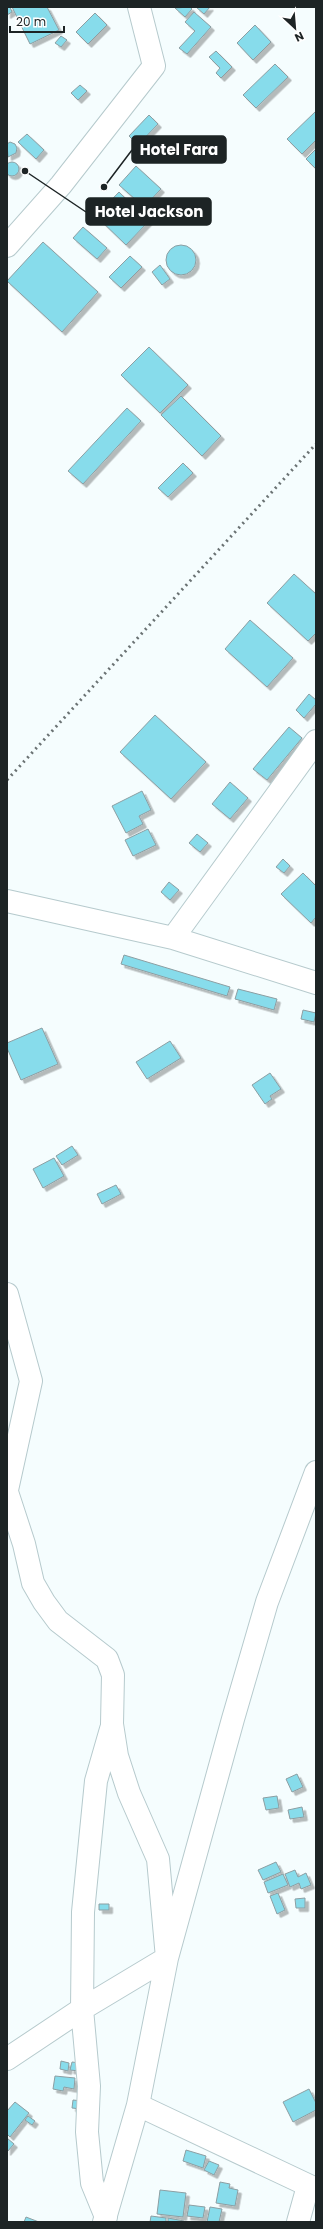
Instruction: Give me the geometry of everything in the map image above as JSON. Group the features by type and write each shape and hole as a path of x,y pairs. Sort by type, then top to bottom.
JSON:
{"street":[{"path":"7,246 61,185 154,66 139,7"},
{"path":"173,938 316,741"},
{"path":"7,901 173,938 316,983"},
{"path":"7,1294 31,1380 7,1491 24,1544 33,1583 58,1622 107,1660 113,1675 112,1724 117,1756 129,1793 158,1859 167,1958"},
{"path":"105,2220 138,2105 167,1958 267,1602 316,1472"},
{"path":"105,2220 92,2183 87,2132 89,2086 82,2009 84,1912 96,1781 112,1724"},
{"path":"7,2059 82,2009 167,1958"},
{"path":"138,2105 312,2187 298,2222"}],"building":[{"path":"7,7 10,7 12,12 7,15"},
{"path":"12,7 47,7 59,30 30,44"},
{"path":"190,7 192,9 185,17 175,8"},
{"path":"196,7 210,7 204,14"},
{"path":"194,12 211,27 187,54 179,48 195,31 185,22"},
{"path":"95,13 107,25 88,44 76,32"},
{"path":"255,25 271,42 253,60 237,43"},
{"path":"61,36 67,40 61,47 55,43"},
{"path":"216,51 232,67 221,78 216,73 220,68 209,57"},
{"path":"275,64 288,77 256,108 243,95"},
{"path":"80,85 87,91 78,100 71,93"},
{"path":"316,111 316,140 302,154 287,139"},
{"path":"149,115 158,124 138,145 129,136"},
{"path":"27,134 44,150 36,159 18,142"},
{"path":"10,142 15,144 17,148 16,153 8,157 7,144"},
{"path":"316,149 316,169 306,159"},
{"path":"12,162 17,164 19,169 17,174 12,176 7,174 5,169 7,164"},
{"path":"136,166 161,189 144,207 119,185"},
{"path":"119,192 149,221 126,245 96,216"},
{"path":"83,227 107,248 97,259 73,238"},
{"path":"43,242 98,292 62,332 7,281"},
{"path":"181,245 192,249 196,260 192,271 181,275 170,271 166,260 170,249"},
{"path":"130,256 142,267 121,288 109,277"},
{"path":"160,265 170,279 162,285 152,272"},
{"path":"149,347 188,385 160,413 121,375"},
{"path":"181,396 221,436 202,456 161,415"},
{"path":"127,408 141,421 83,484 68,471"},
{"path":"183,463 193,473 168,497 158,488"},
{"path":"294,574 316,594 316,633 308,641 267,603"},
{"path":"250,620 293,658 267,687 225,649"},
{"path":"309,694 316,700 316,704 304,718 296,710"},
{"path":"155,715 206,762 171,799 120,752"},
{"path":"289,727 302,738 267,780 253,769"},
{"path":"230,782 248,798 230,819 212,804"},
{"path":"142,791 151,810 139,816 143,824 126,833 112,806"},
{"path":"148,829 156,845 133,856 125,840"},
{"path":"197,834 208,843 200,852 189,843"},
{"path":"283,859 290,866 284,873 276,867"},
{"path":"303,873 316,886 316,917 311,923 281,894"},
{"path":"169,882 179,890 170,900 161,892"},
{"path":"124,955 230,987 227,996 121,964"},
{"path":"238,989 277,999 274,1010 235,999"},
{"path":"303,1010 316,1013 314,1022 301,1019"},
{"path":"42,1028 58,1064 21,1080 7,1048 7,1043"},
{"path":"170,1041 181,1058 147,1079 136,1062"},
{"path":"270,1073 281,1089 270,1096 272,1099 265,1104 252,1085"},
{"path":"72,1146 78,1155 62,1165 56,1156"},
{"path":"54,1158 64,1176 43,1188 33,1169"},
{"path":"116,1185 121,1194 102,1204 97,1194"},
{"path":"297,1774 303,1787 292,1792 286,1779"},
{"path":"277,1796 279,1808 266,1810 263,1798"},
{"path":"302,1807 304,1817 290,1819 288,1810"},
{"path":"276,1862 281,1872 263,1880 258,1870"},
{"path":"295,1870 298,1877 306,1873 311,1885 301,1889 299,1883 290,1887 285,1874"},
{"path":"283,1874 288,1885 268,1893 264,1882"},
{"path":"278,1893 285,1910 277,1914 270,1896"},
{"path":"305,1898 305,1908 296,1908 295,1899"},
{"path":"99,1904 109,1904 109,1910 99,1910"},
{"path":"61,2061 69,2063 68,2071 60,2069"},
{"path":"72,2062 80,2063 79,2071 70,2070"},
{"path":"55,2076 75,2078 74,2089 64,2087 63,2091 53,2089"},
{"path":"309,2089 316,2103 316,2110 293,2122 283,2102"},
{"path":"73,2100 82,2101 81,2109 72,2108"},
{"path":"15,2102 29,2113 10,2137 7,2134 7,2111"},
{"path":"28,2116 35,2121 32,2125 25,2120"},
{"path":"7,2138 14,2144 7,2152"},
{"path":"186,2150 206,2156 203,2168 183,2161"},
{"path":"209,2161 219,2165 214,2175 204,2170"},
{"path":"220,2182 230,2184 229,2188 238,2190 235,2206 216,2203"},
{"path":"160,2190 186,2193 183,2217 157,2214"},
{"path":"189,2205 205,2207 203,2218 187,2216"},
{"path":"210,2207 222,2209 219,2222 207,2222"},
{"path":"151,2216 166,2218 166,2222 150,2222"},
{"path":"26,2217 39,2222 24,2222"},
{"path":"168,2218 184,2221 184,2222 168,2222"}],"railway":[{"path":"7,780 316,444"}],"place":[{"name":"Hotel Jackson","path":"25,171"},
{"name":"Hotel Fara","path":"104,187"}]}
